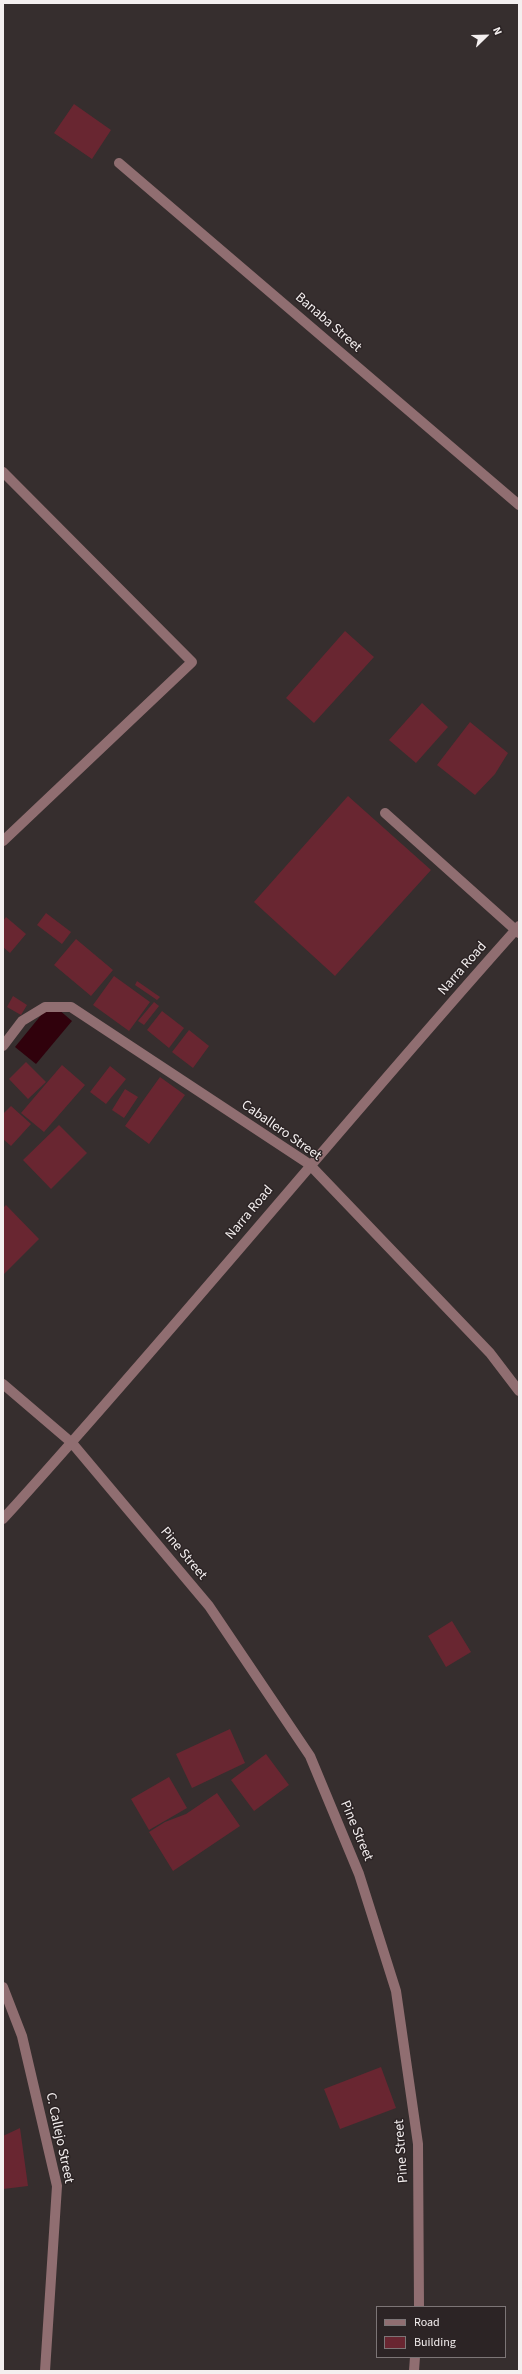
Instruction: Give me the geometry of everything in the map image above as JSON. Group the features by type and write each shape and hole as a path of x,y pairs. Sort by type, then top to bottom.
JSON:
{"street":[{"name":"Banaba Street","path":"119,163 519,505"},
{"path":"3,472 192,662 3,841"},
{"path":"385,813 518,930"},
{"name":"Narra Road","path":"3,1519 72,1443 309,1164 518,930"},
{"name":"Caballero Street","path":"3,1046 22,1021 39,1011 45,1008 71,1007 309,1164 490,1353 519,1392"},
{"name":"Pine Street","path":"3,1384 72,1443 208,1606 310,1756 359,1874 396,1991 418,2144 419,2306"},
{"name":"C. Callejo Street","path":"3,1987 22,2036 57,2186 45,2371"},
{"path":"414,2371 415,2358"}],"shaded area":[{"path":"51,1003 72,1021 36,1064 15,1047"}],"building":[{"path":"74,104 111,130 92,159 54,133"},
{"path":"345,631 374,657 314,723 286,698"},
{"path":"422,703 448,727 416,763 389,740"},
{"path":"470,722 508,753 495,774 475,795 437,765"},
{"path":"348,796 431,870 335,976 254,902"},
{"path":"46,913 71,932 62,944 37,925"},
{"path":"6,917 26,934 10,953 3,947 3,921"},
{"path":"76,939 113,970 91,996 54,965"},
{"path":"114,976 150,1002 129,1031 93,1005"},
{"path":"137,981 160,997 157,1000 135,985"},
{"path":"13,996 27,1005 21,1015 7,1007"},
{"path":"154,1002 159,1006 144,1025 138,1021"},
{"path":"162,1011 184,1028 169,1048 147,1030"},
{"path":"189,1030 209,1046 193,1068 172,1052"},
{"path":"26,1062 46,1082 28,1099 9,1079"},
{"path":"62,1065 85,1085 44,1132 21,1113"},
{"path":"110,1066 126,1079 106,1104 90,1092"},
{"path":"160,1077 185,1095 149,1144 125,1126"},
{"path":"125,1089 138,1097 124,1118 112,1110"},
{"path":"11,1106 31,1124 11,1146 3,1139 3,1114"},
{"path":"59,1125 87,1153 51,1189 23,1160"},
{"path":"6,1205 39,1239 3,1275 3,1208"},
{"path":"452,1621 471,1652 446,1667 428,1636"},
{"path":"230,1729 245,1763 192,1788 176,1754"},
{"path":"266,1754 289,1785 254,1811 231,1780"},
{"path":"169,1777 187,1808 149,1830 131,1799"},
{"path":"217,1793 240,1826 173,1871 149,1832 165,1822 186,1814"},
{"path":"381,2067 396,2108 340,2129 324,2089"},
{"path":"20,2128 28,2186 3,2189 3,2136"}]}
